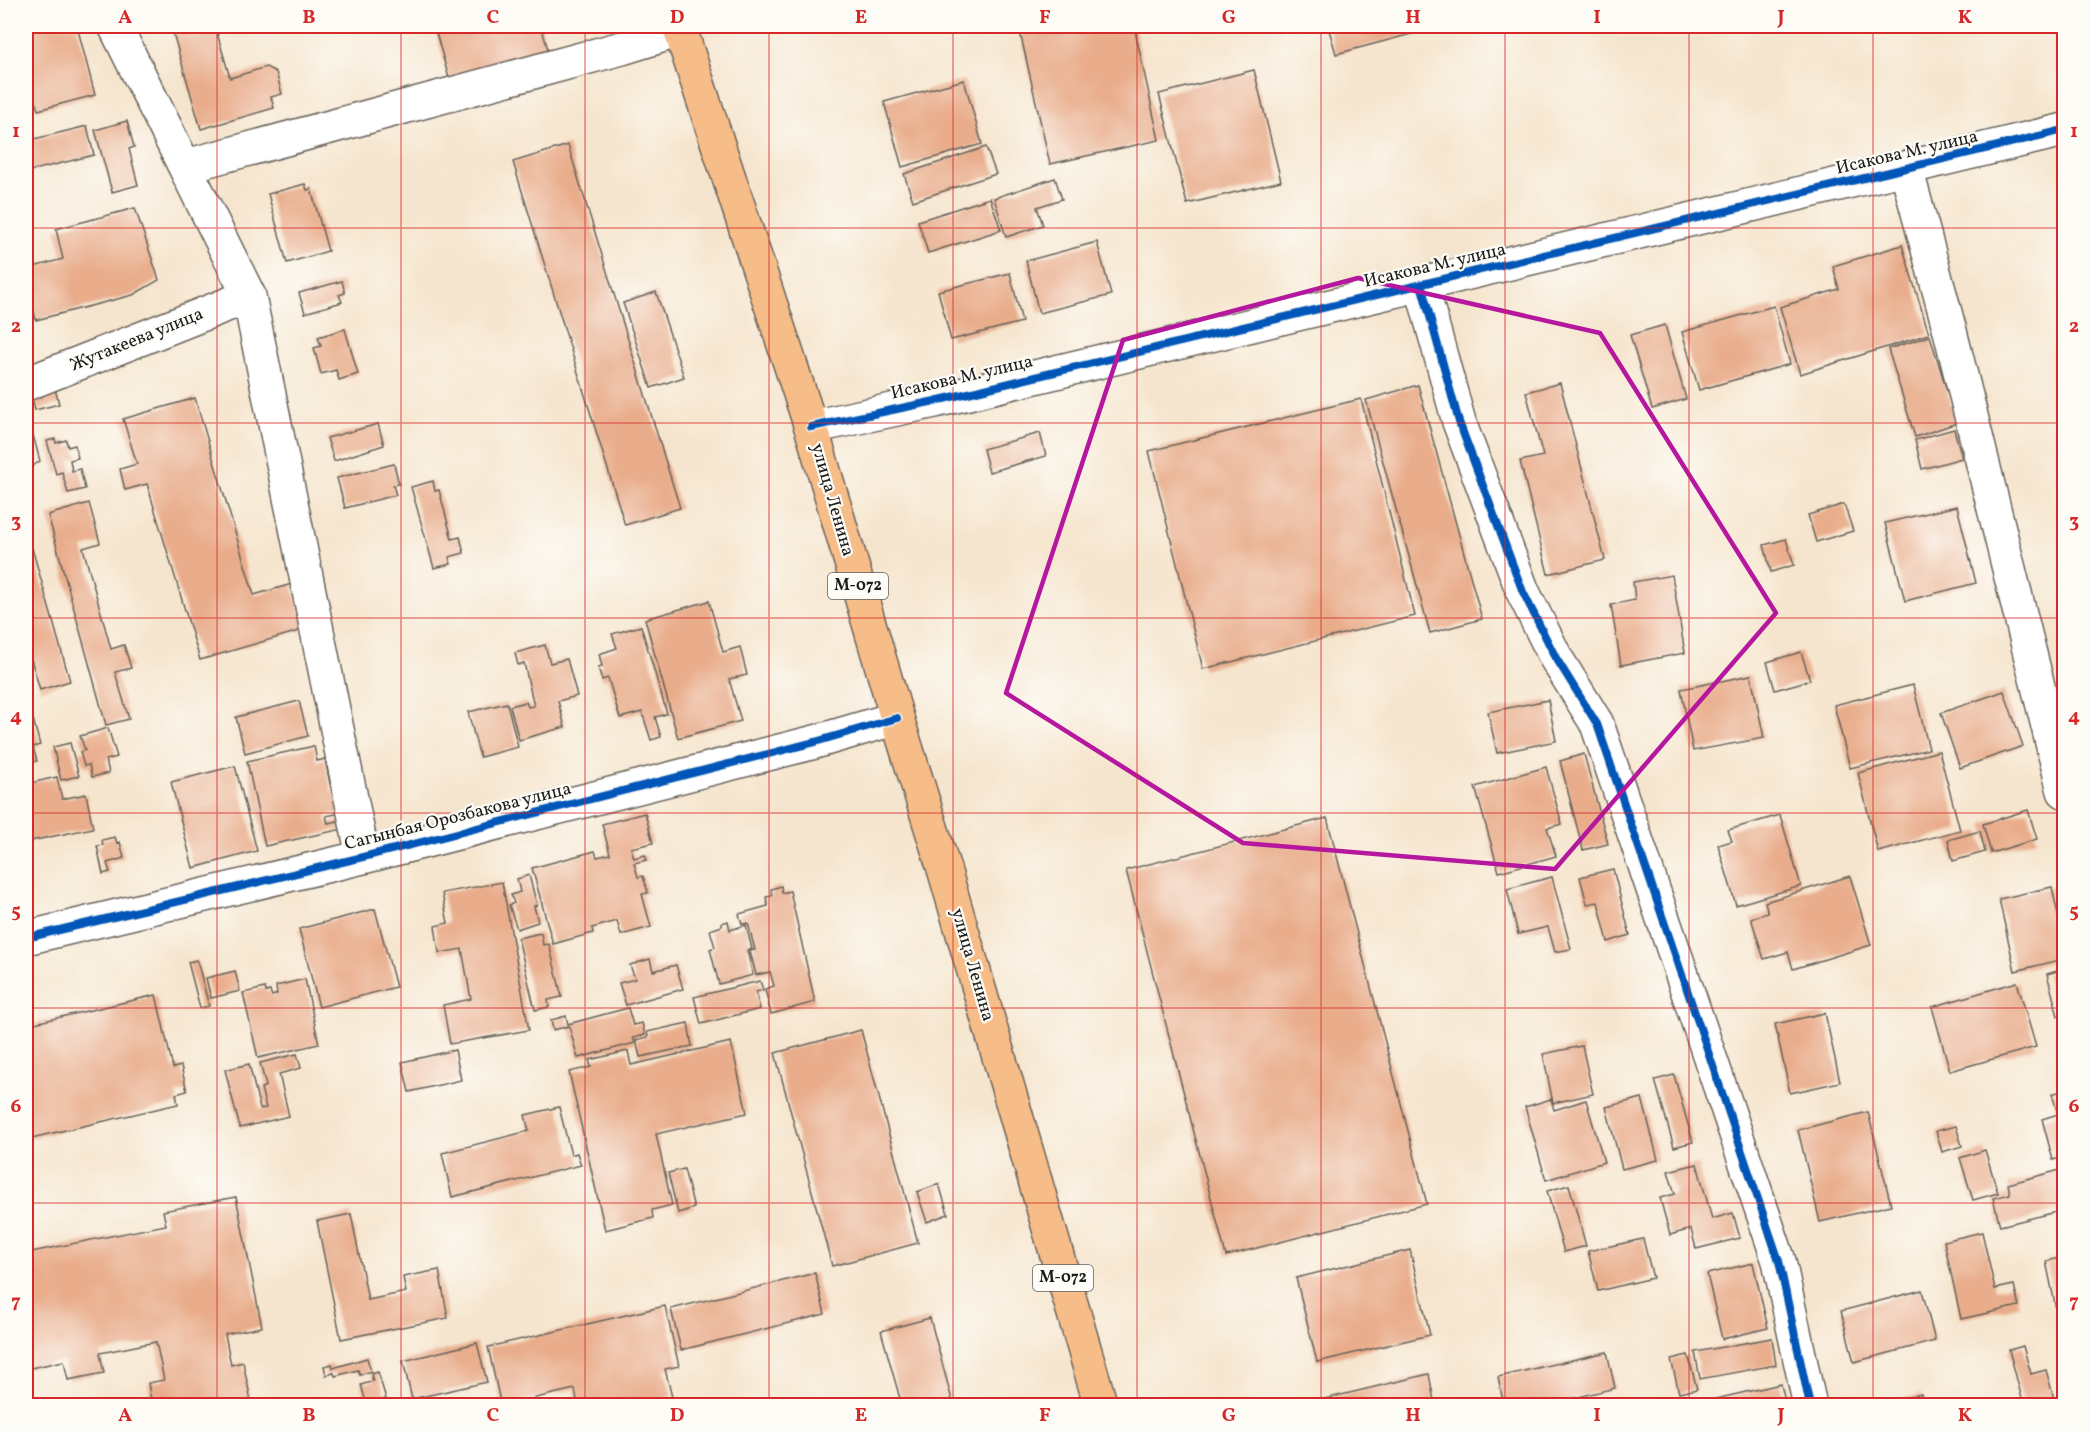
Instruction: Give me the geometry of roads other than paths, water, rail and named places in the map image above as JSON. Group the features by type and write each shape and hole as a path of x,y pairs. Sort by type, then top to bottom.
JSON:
{"main road":[{"name":"улица Ленина","path":"680,28 811,427 944,869 1101,1406"}],"street":[{"path":"116,26 249,296 363,857"},
{"path":"186,166 622,48 680,28"},
{"name":"Исакова М. улица","path":"811,427 934,401 2064,130"},
{"name":"Исакова М. улица","path":"1906,168 1950,331 2064,791"},
{"path":"1421,284 1459,422 1523,592 1556,658 1597,724 1605,747 1779,1261 1810,1406"},
{"name":"Жутакеева улица","path":"26,384 249,296"},
{"name":"Сагынбая Орозбакова улица","path":"26,938 363,857 815,742 897,718"}]}
